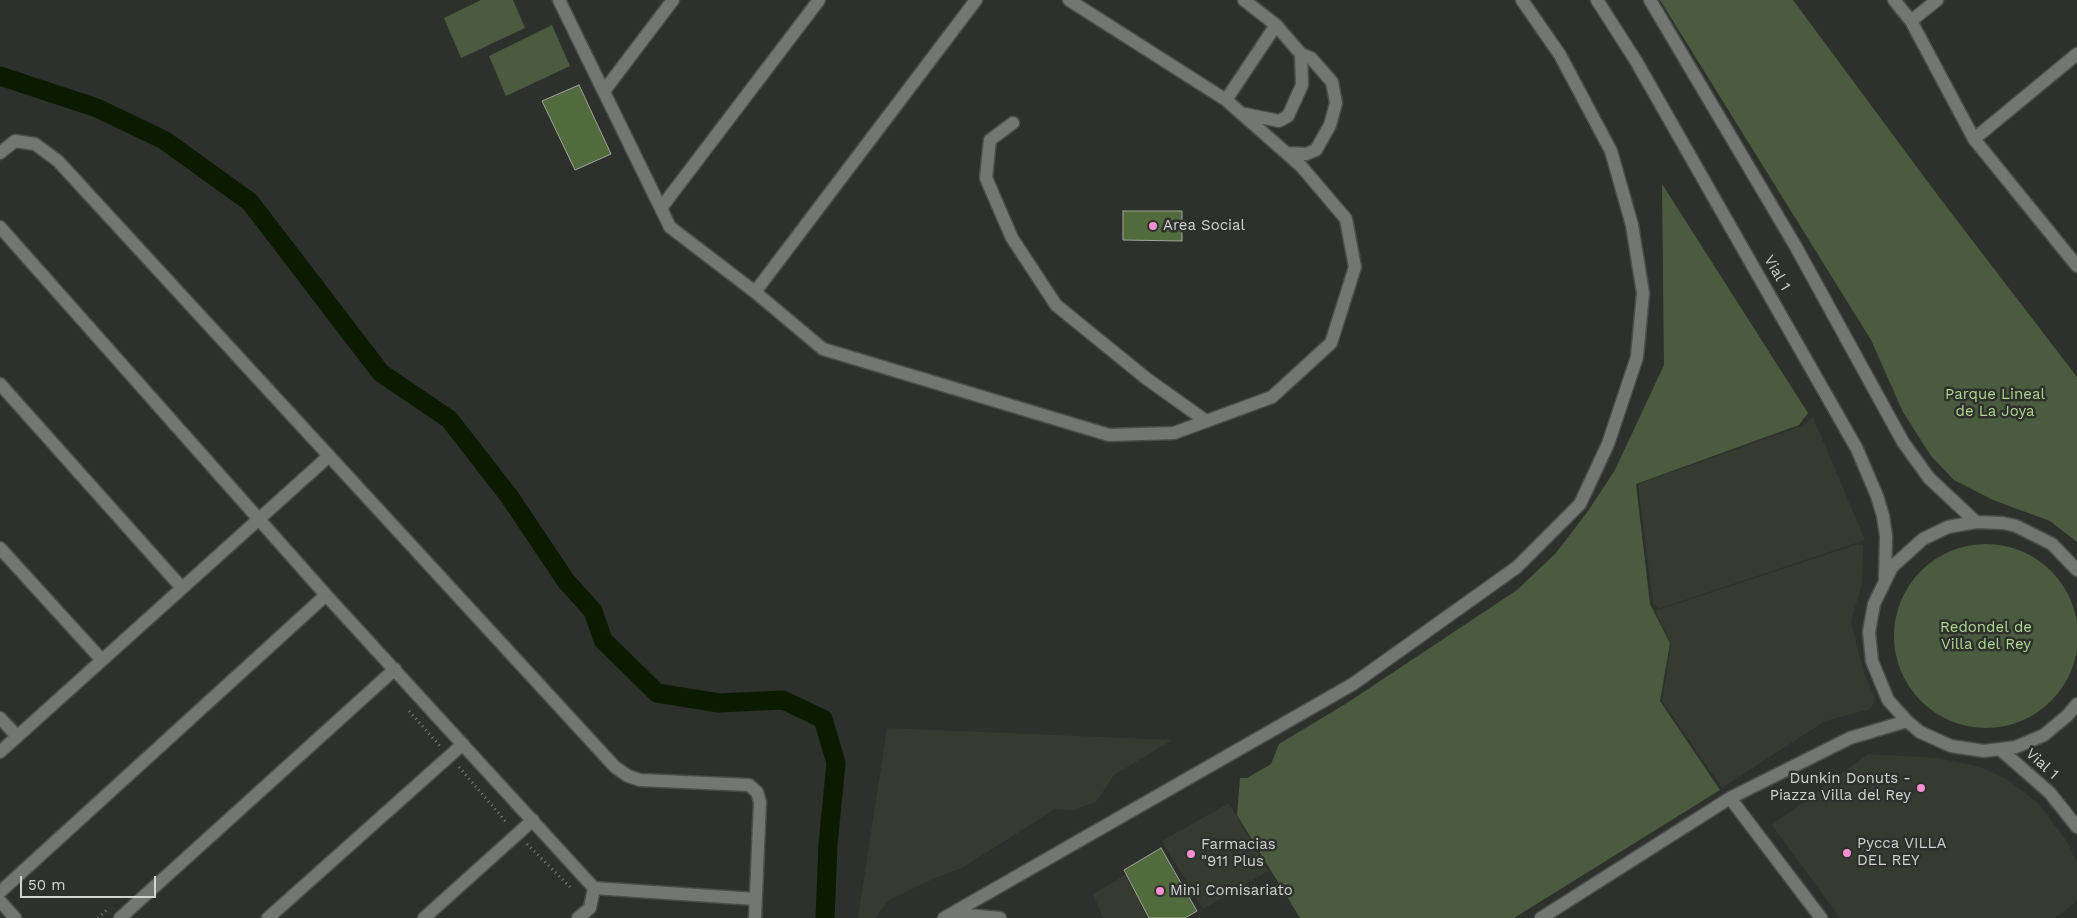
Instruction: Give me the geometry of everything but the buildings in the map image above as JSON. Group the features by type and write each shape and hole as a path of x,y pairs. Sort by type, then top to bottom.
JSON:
{"street":[{"path":"559,0 670,227 755,292 823,349 1109,435 1174,433 1272,397 1331,343 1355,267 1346,219 1288,153 1226,100 1069,0"},
{"path":"604,91 673,0"},
{"path":"661,208 820,0"},
{"path":"755,292 976,0"},
{"path":"1244,0 1276,25 1301,54 1311,58 1332,82 1336,103 1330,125 1316,150 1306,154 1288,153"},
{"path":"944,918 1353,684 1517,567 1580,504 1608,444 1637,357 1643,293 1632,225 1611,151 1560,55 1522,0"},
{"name":"Vial 1","path":"1598,0 1636,61 1857,449 1877,496 1883,516 1886,536 1885,578"},
{"name":"Vial 1","path":"1650,0 1796,247 1903,442 1929,478 1976,522"},
{"path":"1894,0 1911,21 1974,139 2077,266"},
{"path":"1911,21 1937,0"},
{"path":"1226,100 1276,25"},
{"path":"1243,114 1279,121 1288,116 1302,85 1301,54"},
{"path":"1974,139 2077,54"},
{"path":"1013,123 990,140 986,178 1012,238 1056,305 1147,379 1206,421"},
{"path":"0,153 15,141 35,144 58,161 615,767 628,776 640,780 749,785 757,792 760,802 754,918"},
{"path":"0,227 261,518 326,595 594,888 755,899"},
{"path":"0,384 182,588"},
{"path":"0,752 101,659 329,456"},
{"path":"2077,570 2052,544 2028,531 2003,523 1976,522 1948,527 1923,538 1902,556 1885,578 1874,604 1869,632 1872,661 1888,700 1907,721 1935,740 1951,746 1984,752 2016,747 2044,735 2068,715 2077,704"},
{"path":"0,548 101,659"},
{"path":"0,892 326,595"},
{"path":"120,918 395,669"},
{"path":"0,718 17,736"},
{"path":"1541,918 1730,798 1850,738 1907,721"},
{"path":"268,918 463,744"},
{"name":"Vial 1","path":"2001,750 2050,793 2077,827"},
{"path":"1730,798 1821,918"},
{"path":"424,918 532,820"},
{"path":"578,918 590,908 594,888"},
{"path":"0,901 15,918"},
{"path":"958,918 968,915 1000,918"}],"path":[{"path":"407,708 517,834 590,908"},
{"path":"98,918 113,905"}],"shaded area":[{"path":"1813,417 1865,540 1658,609 1653,603 1638,484 1802,426"},
{"path":"1858,544 1863,545 1862,584 1851,621 1865,676 1875,698 1871,709 1825,721 1722,788 1662,701 1671,643 1655,611"},
{"path":"887,728 1172,740 1114,775 1096,802 1073,810 1055,809 962,868 933,879 889,900 875,918 858,918"},
{"path":"1868,754 1939,758 1980,767 2007,779 2038,803 2066,840 2077,861 2077,901 2055,918 1840,918 1772,825"},
{"path":"1229,803 1268,871 1203,909 1162,841"},
{"path":"1125,875 1148,918 1103,918 1093,894"}],"green space":[{"path":"481,0 513,0 525,28 461,58 444,18"},
{"name":"Parque Lineal de La Joya","path":"1660,0 1793,0 1939,197 2077,377 2077,542 2050,521 1993,500 1954,480 1931,456 1903,412 1871,340"},
{"path":"552,25 570,66 506,96 489,56"},
{"path":"1662,184 1808,413 1799,425 1636,484 1650,604 1670,643 1660,701 1720,790 1514,918 1300,918 1237,815 1240,778 1247,778 1271,764 1279,744 1347,703 1517,590 1556,553 1588,511 1615,470 1664,365"},
{"name":"Redondel de Villa del Rey","path":"1986,544 2004,546 2021,551 2051,571 2071,601 2076,618 2078,636 2076,654 2071,671 2051,701 2021,721 2004,726 1986,728 1968,726 1951,721 1921,701 1901,671 1896,654 1894,636 1896,618 1901,601 1921,571 1951,551 1968,546"}],"waterway":[{"path":"0,76 97,108 164,140 250,202 381,373 449,419 509,496 566,581 593,611 603,640 657,693 719,703 783,700 823,719 836,763 828,844 825,918"}],"place":[{"name":"Area Social","path":"1153,226"},
{"name":"Dunkin Donuts - Piazza Villa del Rey","path":"1921,788"},
{"name":"Pycca VILLA DEL REY","path":"1847,853"},
{"name":"Farmacias \"911 Plus","path":"1191,854"},
{"name":"Mini Comisariato","path":"1160,891"}]}
